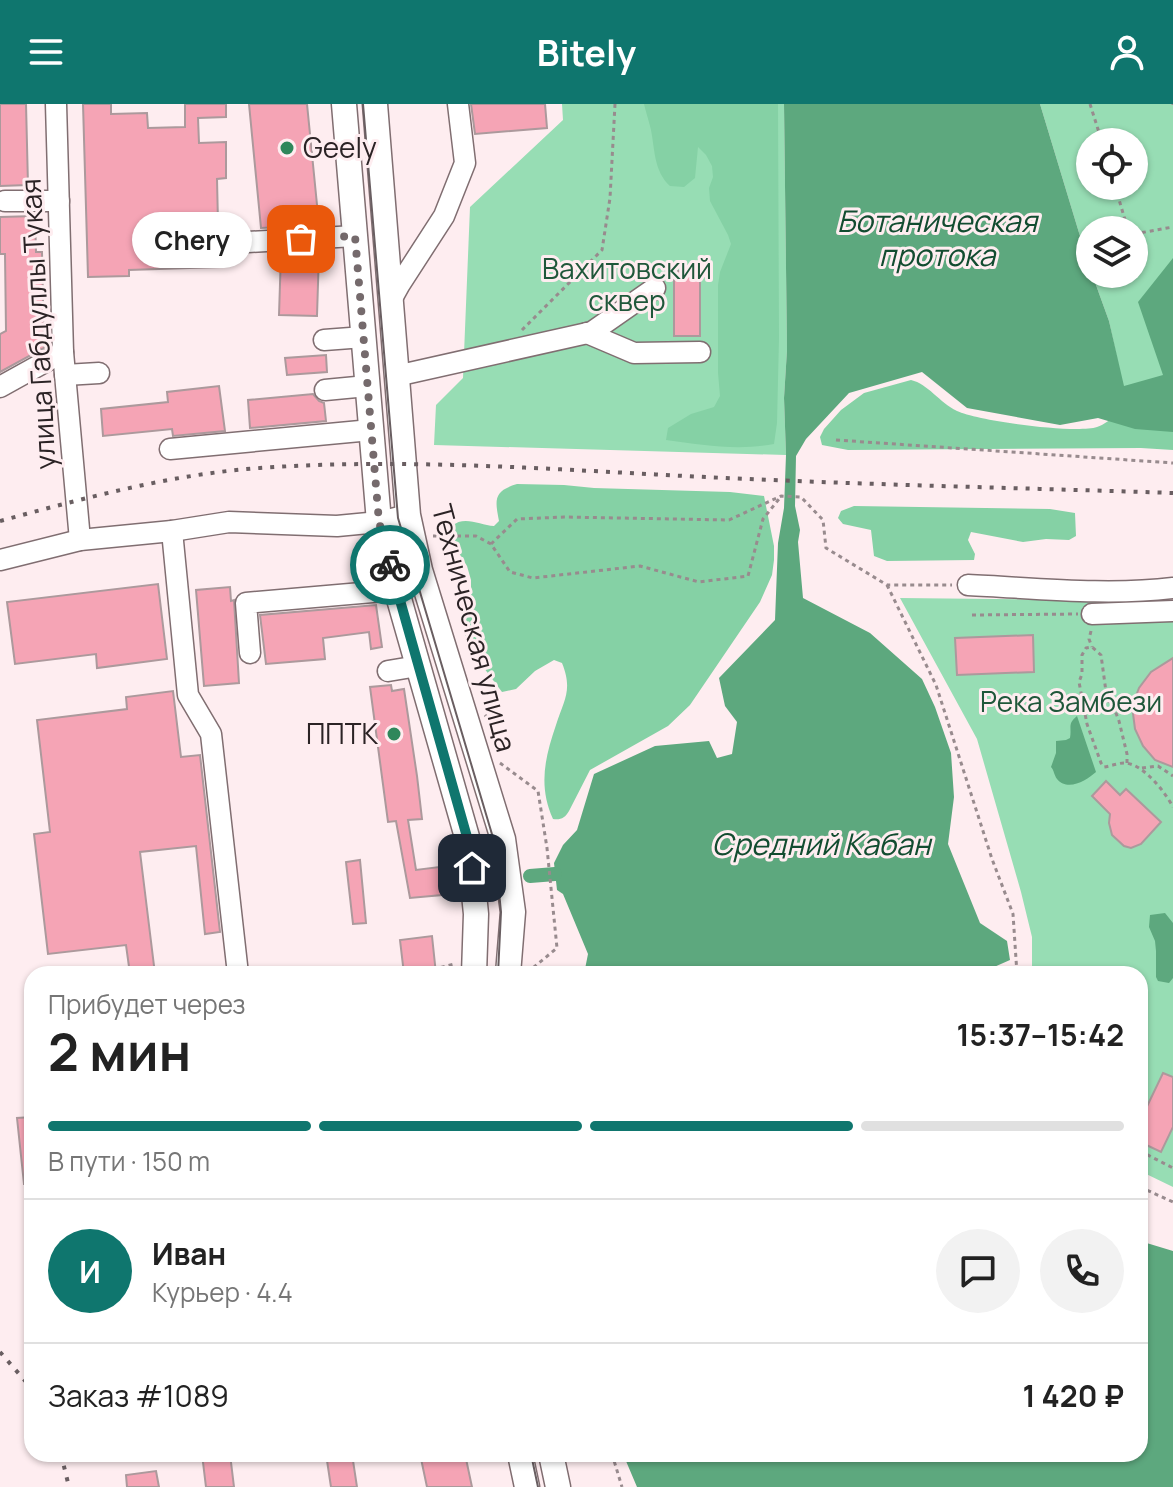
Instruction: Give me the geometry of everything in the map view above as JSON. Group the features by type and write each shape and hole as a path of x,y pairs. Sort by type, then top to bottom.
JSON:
{"main road":[{"path":"344,104 379,522 469,844 476,914 466,966"},
{"name":"Техническая улица","path":"375,104 396,376 420,570 503,839 513,912 509,966"},
{"path":"522,1462 527,1487"},
{"path":"553,1462 558,1487"}],"street":[{"name":"улица Габдуллы Тукая","path":"56,104 63,352 80,540"},
{"path":"390,302 444,216 465,163 458,104"},
{"path":"5,201 59,201"},
{"path":"248,242 355,236"},
{"path":"396,376 592,332 655,288"},
{"path":"587,333 634,353 700,352"},
{"path":"324,340 364,337"},
{"path":"0,387 63,352"},
{"path":"65,375 99,373"},
{"path":"325,390 367,386"},
{"path":"170,449 371,430"},
{"path":"0,560 80,540 229,522 337,526 379,522 415,526"},
{"path":"172,531 188,695 211,734 237,966"},
{"path":"968,585 1107,591 1173,588"},
{"path":"250,653 246,603 396,590"},
{"path":"1092,614 1173,611"},
{"path":"388,671 418,666"}],"path":[{"path":"519,332 602,250 610,198 615,104"},
{"path":"1090,104 1098,128"},
{"path":"1148,231 1173,227"},
{"path":"836,440 1173,463"},
{"path":"415,526 476,536 491,544 510,572 533,578 640,566 699,582 748,576 763,519 781,496"},
{"path":"491,544 517,519 729,520 781,496 801,497 823,520 826,548 887,585 968,585"},
{"path":"887,585 936,685 1013,914 1016,966"},
{"path":"972,615 1092,614"},
{"path":"1127,763 1119,721 1107,699 1101,655 1092,647 1086,648 1082,655 1079,682 1087,724 1101,763 1104,767 1127,763 1142,768 1158,766 1173,776"},
{"path":"481,709 491,722 503,776"},
{"path":"500,763 538,791 557,948 535,966"},
{"path":"1142,768 1173,807"},
{"path":"1148,1155 1173,1168"},
{"path":"1148,1191 1173,1202"},
{"path":"614,1462 622,1487"}],"green space":[{"name":"Вахитовский сквер","path":"562,104 784,104 786,455 434,445 436,405 463,378 470,207 563,120"},
{"path":"1040,104 1173,104 1173,445 1123,386 1109,321 1097,288 1148,288 1148,216 1076,216 1076,223"},
{"name":"Река Замбези","path":"900,598 1173,601 1173,1187 1148,1175 1148,966 1032,966 1032,937 977,739"}],"shaded area":[{"path":"644,104 778,104 779,338 774,444 734,447 666,440 668,428 691,414 714,407 720,396 718,285 731,244 710,201 709,188 713,177 706,155 698,147 695,178 684,187 670,186 658,167"},
{"path":"911,380 923,385 957,411 1005,422 1086,429 1100,426 1118,414 1173,421 1173,450 848,450 822,445 820,437 824,429 841,410 864,393"},
{"path":"517,484 764,496 774,546 772,575 760,602 690,705 668,726 590,770 567,813 558,819 553,819 548,807 544,783 549,749 566,695 567,681 562,663 554,660 535,671 516,689 502,692 472,652 463,630 471,580 467,566 454,545 452,526 467,521 494,526 499,521 497,507 500,493"},
{"path":"854,506 1050,509 1075,513 1076,536 1069,540 1023,542 971,532 968,540 975,554 974,560 887,561 874,556 871,530 843,524 838,518 841,511"}],"water":[{"path":"784,104 1040,104 1076,223 1076,288 1097,288 1109,321 1124,386 1163,375 1138,302 1173,258 1173,432 1135,429 1098,418 1060,425 967,408 922,372 849,393 806,439 796,456 795,506 800,530 798,542 803,598 870,633 922,679 951,753 954,797 948,844 980,923 1007,941 1010,960 996,966 586,966 588,954 563,894 557,890 554,863 563,845 577,830 594,774 655,746 709,741 717,758 732,754 737,722 725,706 719,678 775,620 778,543 784,508 787,350"},
{"path":"1077,716 1096,772 1083,781 1066,785 1057,779 1051,767 1056,741 1070,738 1071,724"},
{"path":"1165,913 1173,923 1173,978 1169,983 1158,981 1156,977 1155,941 1149,927 1150,915"},
{"path":"1148,1243 1173,1251 1173,1487 637,1487 626,1462 1148,1462"}],"building":[{"path":"0,104 26,104 28,185 0,186"},
{"path":"83,104 111,104 111,114 147,113 148,128 185,127 185,104 226,104 226,117 198,118 199,143 226,142 226,178 217,179 219,267 129,270 129,276 88,277"},
{"path":"249,104 307,104 319,225 261,228"},
{"path":"471,104 545,104 547,128 475,134"},
{"path":"35,216 36,252 42,252 44,348 0,372 0,334 6,331 5,254 0,254 0,217"},
{"path":"319,252 317,316 279,315 281,253"},
{"path":"674,271 700,271 700,336 674,336"},
{"path":"326,355 327,372 287,375 285,358"},
{"path":"219,386 225,431 173,436 172,429 103,436 101,409 168,402 167,392"},
{"path":"313,394 324,403 326,421 250,428 248,400"},
{"path":"158,584 167,659 97,668 96,654 15,664 7,602"},
{"path":"230,587 231,601 234,600 239,683 204,686 196,590"},
{"path":"376,605 382,647 371,649 369,632 323,638 325,659 266,664 260,615"},
{"path":"1033,635 1034,672 957,675 955,638"},
{"path":"1173,658 1173,767 1155,760 1143,746 1135,729 1132,706 1139,688 1151,672"},
{"name":"ППТК","path":"391,685 392,691 404,689 417,776 422,819 408,820 416,870 439,867 442,895 410,898 396,821 388,822 370,687"},
{"path":"173,691 181,757 200,755 220,932 205,934 196,846 140,852 154,966 129,966 126,945 48,954 34,834 50,832 37,720 127,709 126,697"},
{"path":"1106,781 1120,795 1126,789 1161,822 1141,844 1131,848 1124,846 1112,835 1110,814 1092,796"},
{"path":"360,860 366,923 353,924 346,862"},
{"path":"432,936 435,966 403,966 400,940"},
{"path":"1163,1073 1173,1077 1173,1127 1161,1152 1148,1146 1148,1104"},
{"path":"17,1118 24,1118 24,1184"},
{"path":"203,1462 231,1462 234,1487 206,1487"},
{"path":"327,1462 353,1462 357,1487 331,1487"},
{"path":"422,1462 467,1462 472,1487 427,1487"},
{"path":"156,1471 159,1487 127,1487 126,1475"}],"waterway":[{"path":"530,876 555,874"},
{"path":"441,884 454,885"}],"tram line":[{"path":"363,104 398,518 494,841 501,912 498,966"},
{"path":"533,1462 538,1487"}],"railway":[{"path":"0,521 161,481 227,471 318,465 435,464 1173,493"},
{"path":"0,1352 24,1380"},
{"path":"63,1462 69,1487"}],"way so far":[{"path":"301,239 355,236 379,522 390,565"}],"place":[{"name":"Geely","path":"287,148"},
{"name":"Chery","path":"301,239"},
{"name":"ППТК","path":"394,734"}],"route":[{"path":"390,565 469,844 472,868"}],"water label":[{"name":"Ботаническая протока","path":"937,239"},
{"name":"Средний Кабан","path":"821,845"}]}
